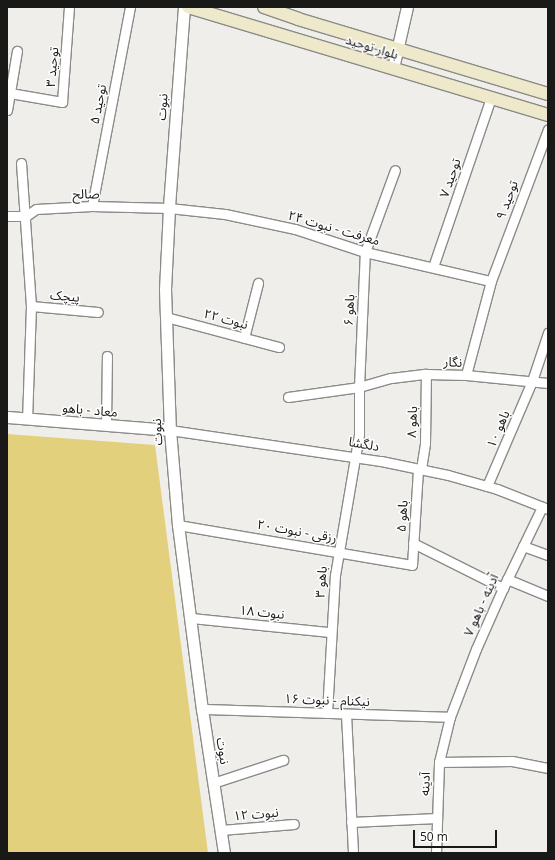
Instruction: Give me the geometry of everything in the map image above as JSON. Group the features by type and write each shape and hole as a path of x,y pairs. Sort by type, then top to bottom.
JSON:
{"main road":[{"name":"بلوار توحید","path":"188,7 548,115"},
{"name":"بلوار توحید","path":"264,7 298,19 548,94"}],"street":[{"name":"توحید ۳","path":"10,93 62,102 69,7"},
{"name":"توحید ۵","path":"92,206 130,7"},
{"name":"نبوت","path":"184,7 168,208 165,289 170,430 178,525 202,709 224,853"},
{"path":"393,68 407,7"},
{"path":"7,110 17,51"},
{"name":"توحید ۷","path":"433,267 491,98"},
{"name":"توحید ۹","path":"466,376 491,281 548,128"},
{"path":"21,163 26,216 31,306 27,418"},
{"name":"باهو ۶","path":"356,456 360,410 359,387 365,252 395,170"},
{"name":"صالح","path":"7,216 26,216 36,209 92,206 168,208"},
{"name":"معرفت - نبوت ۲۴","path":"168,208 225,214 295,229 365,252 491,281"},
{"path":"244,338 258,283"},
{"name":"پیچک","path":"31,306 98,312"},
{"name":"نبوت ۲۲","path":"166,317 279,347"},
{"name":"باهو ۱۰","path":"487,486 532,381 548,333"},
{"path":"106,425 107,356"},
{"name":"نگار","path":"288,397 359,387 391,378 426,374 548,383"},
{"name":"باهو ۸","path":"420,469 425,443 426,374"},
{"name":"معاد - باهو","path":"7,417 170,430"},
{"name":"دلگشا","path":"170,430 356,456 420,469 487,486 545,508"},
{"name":"باهو ۳","path":"327,713 330,632 338,551 356,456"},
{"name":"باهو ۵","path":"412,565 420,469"},
{"name":"آدینه - باهو ۷","path":"450,717 476,649 507,579 523,546 545,508"},
{"name":"رزقی - نبوت ۲۰","path":"178,525 338,551 412,565"},
{"path":"413,543 503,588"},
{"path":"523,546 548,556"},
{"path":"507,579 548,596"},
{"name":"نبوت ۱۸","path":"191,618 330,632"},
{"name":"نیکنام - نبوت ۱۶","path":"202,709 450,717"},
{"path":"346,714 353,853"},
{"name":"آدینه","path":"436,853 439,762 450,717"},
{"path":"213,783 283,760"},
{"path":"439,762 512,761 548,768"},
{"path":"351,822 437,818"},
{"name":"نبوت ۱۲","path":"220,830 294,824"}],"shaded area":[{"path":"7,434 155,445 208,853 7,853"}]}
